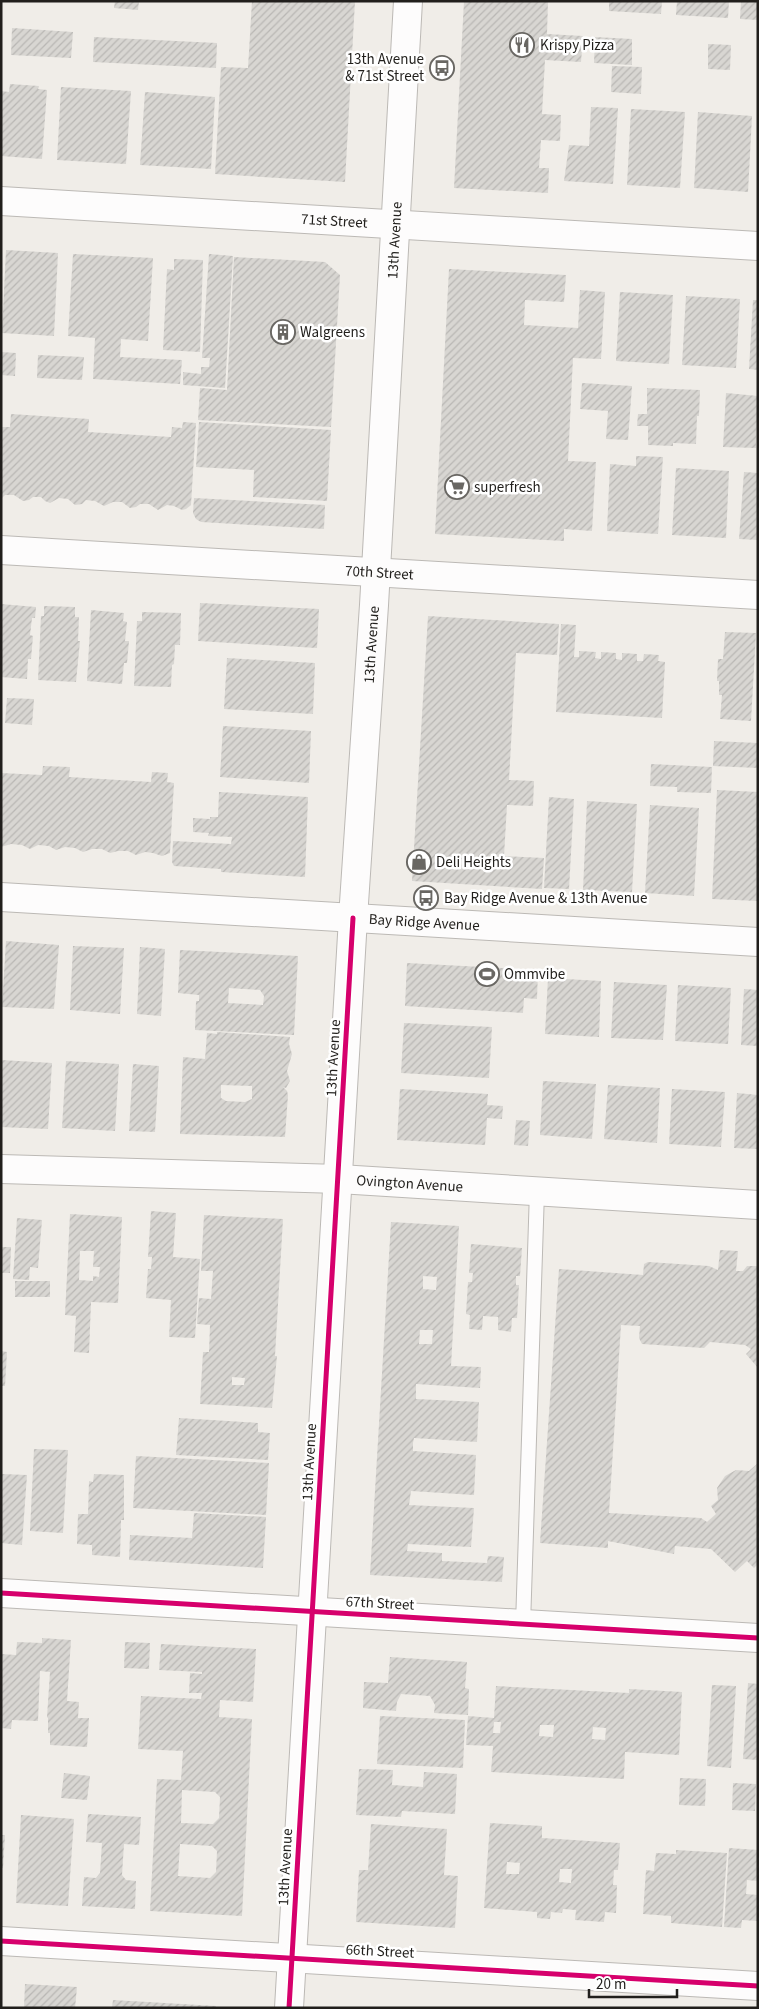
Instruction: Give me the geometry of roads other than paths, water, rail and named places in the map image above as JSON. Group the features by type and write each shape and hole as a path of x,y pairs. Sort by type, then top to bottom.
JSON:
{"street":[{"name":"13th Avenue","path":"289,2008 353,918 376,572 408,1"},
{"name":"71st Street","path":"1,201 758,246"},
{"name":"70th Street","path":"1,550 758,595"},
{"name":"Bay Ridge Avenue","path":"1,897 758,942"},
{"name":"Ovington Avenue","path":"1,1169 339,1179 758,1205"},
{"name":"67th Street","path":"1,1593 758,1638"},
{"name":"66th Street","path":"1,1941 758,1986"}],"lane":[{"path":"523,1625 537,1191"}],"place":[{"name":"Krispy Pizza","path":"522,45"},
{"name":"13th Avenue & 71st Street","path":"442,68"},
{"name":"Walgreens","path":"283,332"},
{"name":"superfresh","path":"457,487"},
{"name":"Deli Heights","path":"419,862"},
{"name":"Bay Ridge Avenue & 13th Avenue","path":"426,898"},
{"name":"Ommvibe","path":"487,974"}]}
